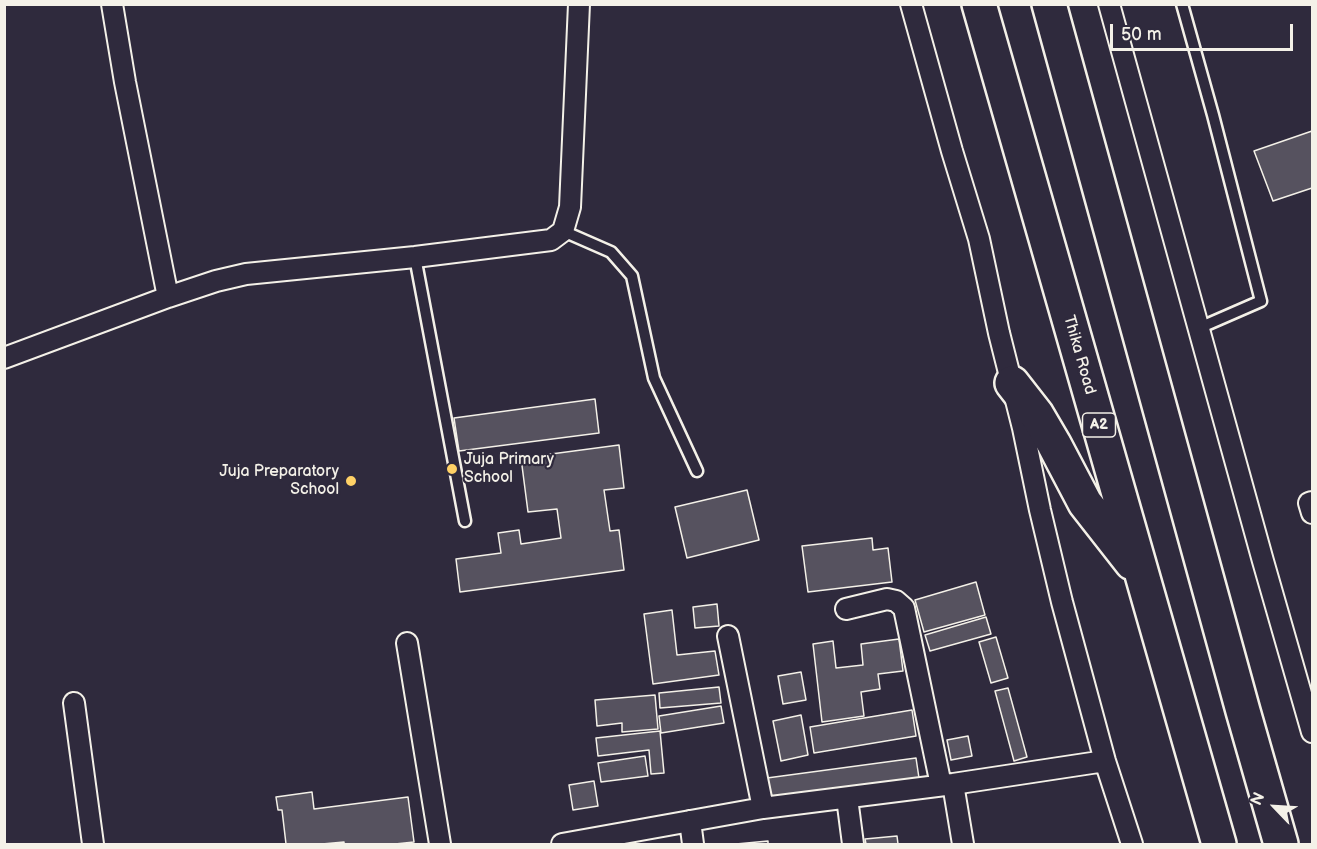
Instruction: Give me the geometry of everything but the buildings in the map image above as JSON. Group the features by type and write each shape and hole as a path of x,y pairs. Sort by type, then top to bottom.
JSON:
{"highway":[{"name":"Thika Road","path":"979,4 1219,844"},
{"path":"1049,4 1281,844"},
{"path":"1012,383 1043,425 1085,503 1142,576"}],"street":[{"path":"112,4 125,82 168,297"},
{"path":"4,358 168,297 246,274 415,257 551,240 563,231 570,207 579,4"},
{"path":"911,4 979,239 1062,602 1105,761 1132,844"},
{"path":"1109,4 1199,328 1304,673 1312,732"},
{"path":"1312,502 1309,503 1312,513"},
{"path":"846,609 887,599 896,601 904,608 963,844"},
{"path":"728,636 763,808"},
{"path":"407,643 440,844"},
{"path":"74,703 93,844"},
{"path":"562,844 763,808 947,785 1105,761"},
{"path":"847,798 853,844"},
{"path":"690,821 693,844"}],"lane":[{"path":"1182,4 1261,301 1199,328"},
{"path":"563,231 611,252 632,276 654,378 697,471"},
{"path":"415,257 465,521"}],"place":[{"name":"Juja Primary School","path":"452,469"},
{"name":"Juja Preparatory School","path":"351,481"}]}
